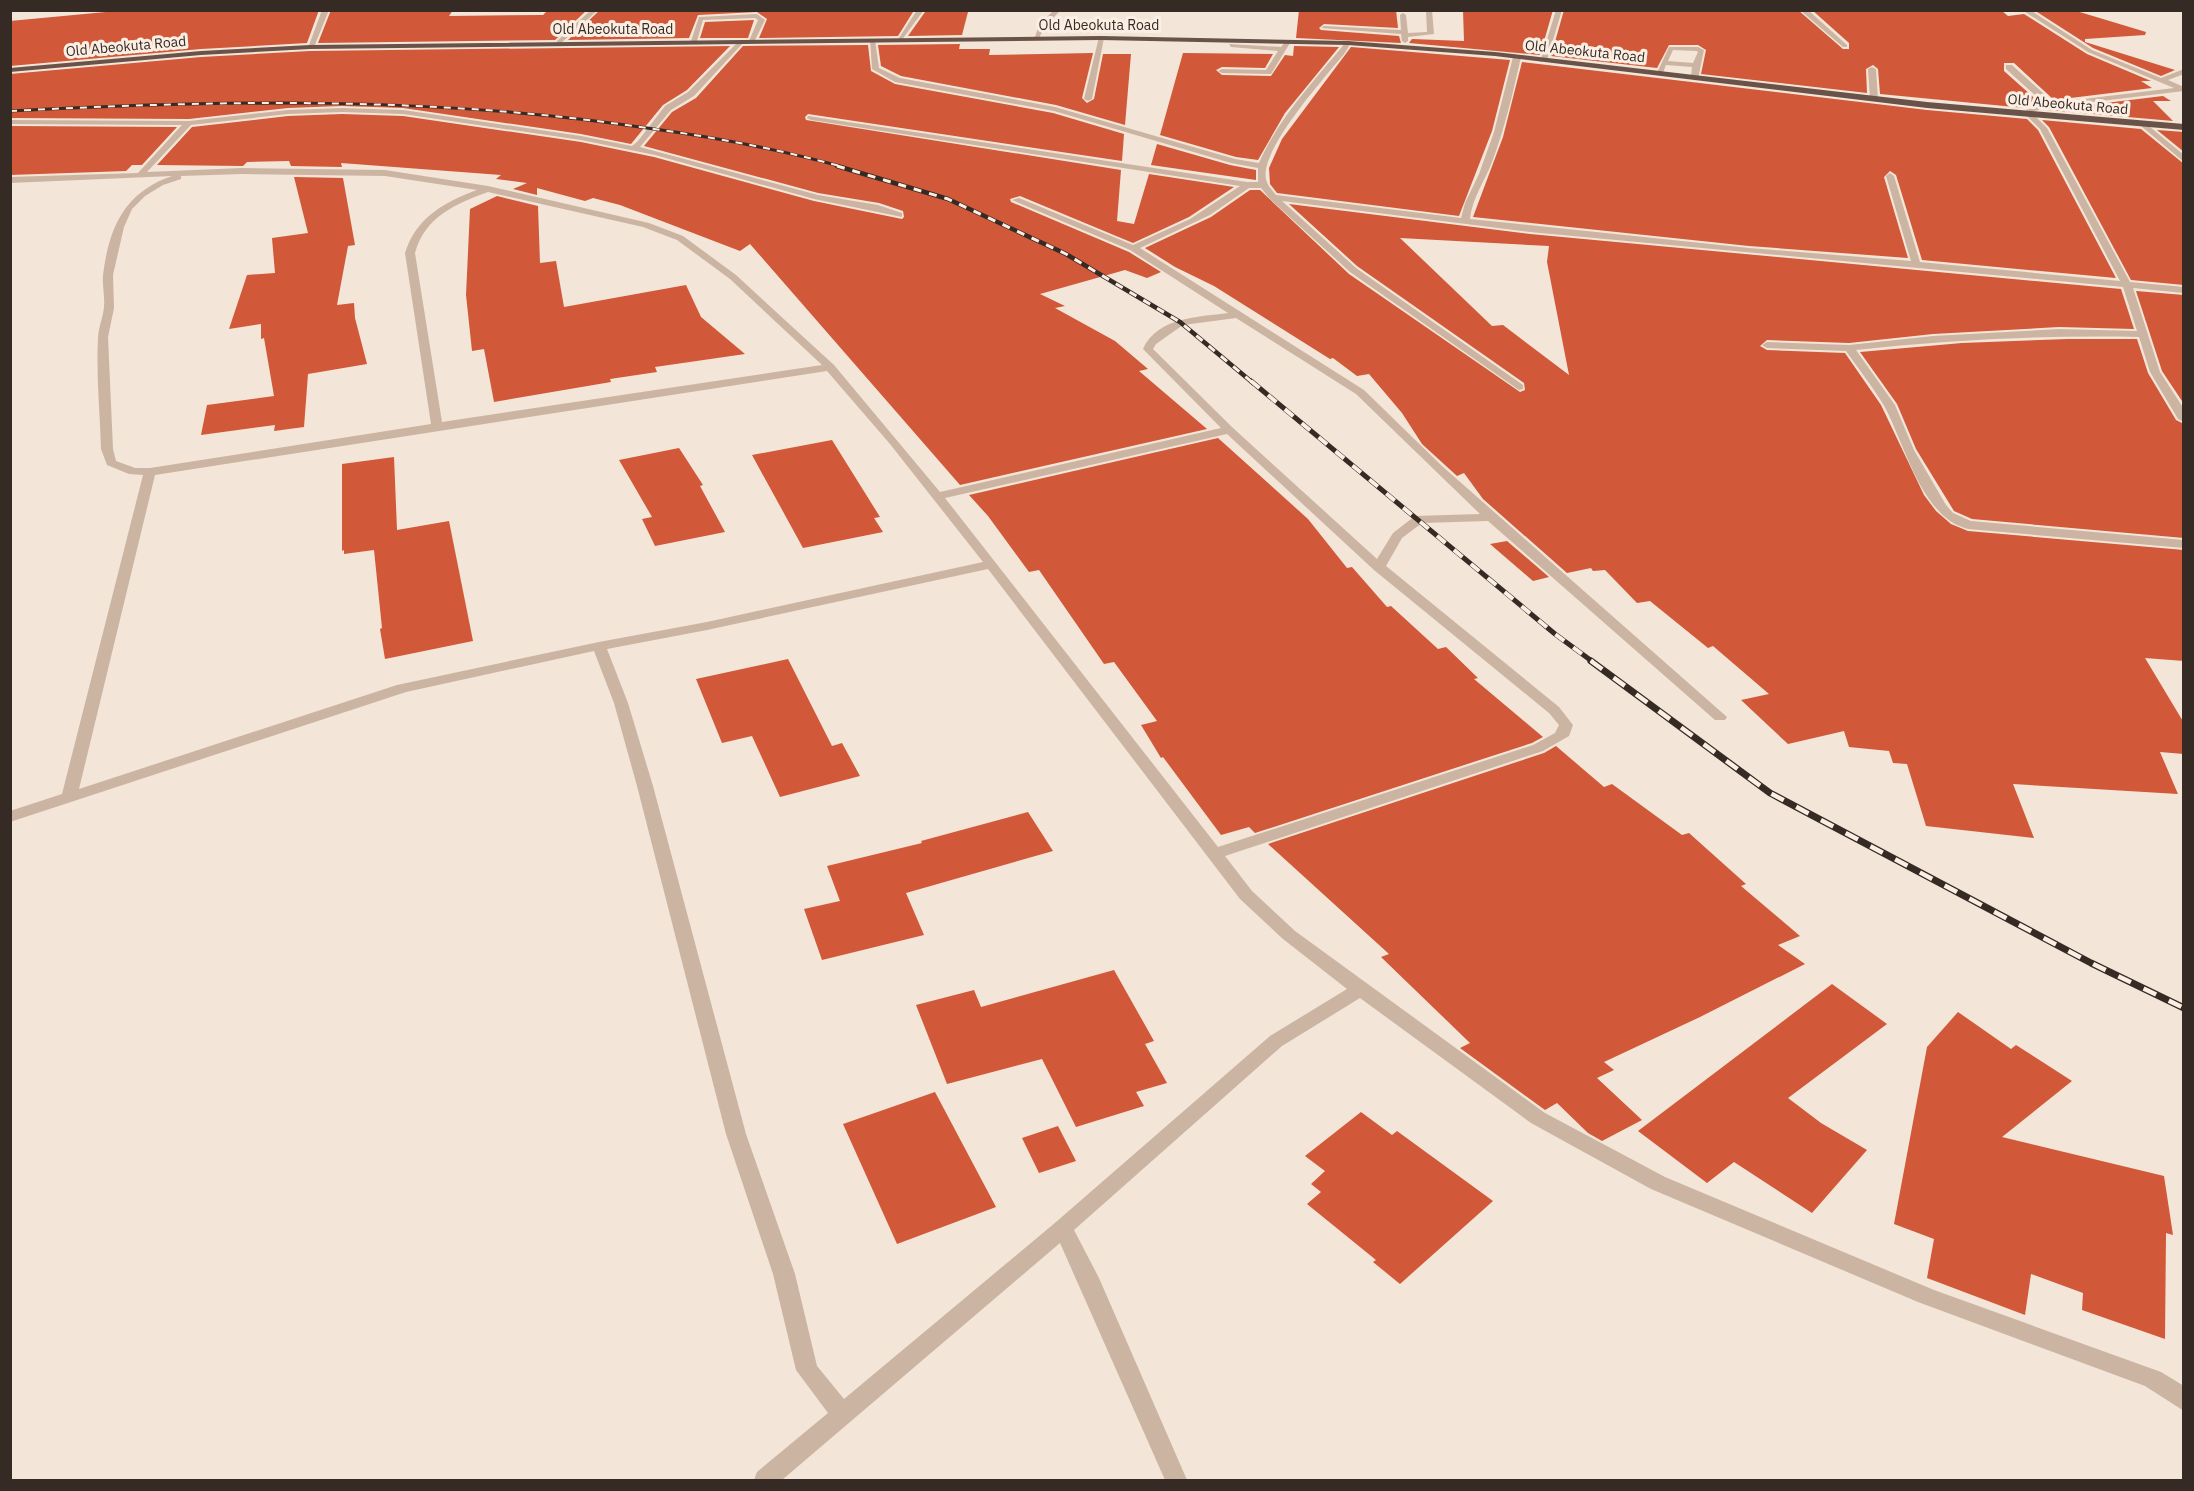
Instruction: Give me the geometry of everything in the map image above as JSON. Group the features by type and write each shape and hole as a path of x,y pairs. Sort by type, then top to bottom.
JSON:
{"highway":[{"name":"Old Abeokuta Road","path":"10,70 201,52 310,47 559,42 1101,38 1285,46 1348,44 1517,57 1874,99 2184,127"}],"street":[{"path":"310,47 326,10"},
{"path":"559,42 595,10"},
{"path":"899,40 921,10"},
{"path":"1036,39 1042,25 1058,10"},
{"path":"1324,28 1431,34 1429,10"},
{"path":"1544,60 1559,10"},
{"path":"1803,10 1845,46"},
{"path":"2025,10 2090,51 2183,89"},
{"path":"694,41 701,18 757,16 762,20 752,41"},
{"path":"1405,47 1403,17 1412,19"},
{"path":"1421,20 1430,20"},
{"path":"1088,99 1101,38"},
{"path":"872,40 876,69 898,80 1055,109 1234,161 1263,166"},
{"path":"634,148 641,143 668,108 691,94 742,41"},
{"path":"1228,54 1232,43"},
{"path":"1348,44 1289,115 1263,166 1260,176 1263,185 1273,197 1353,270 1519,387"},
{"path":"1222,71 1268,72 1285,46"},
{"path":"1659,73 1666,63 1671,48 1678,47 1701,50 1695,77"},
{"path":"1465,222 1465,209 1482,174 1512,81 1517,57"},
{"path":"1216,78 1225,62"},
{"path":"1666,63 1696,65"},
{"path":"2009,68 2051,105"},
{"path":"1872,69 1874,99"},
{"path":"2163,80 2184,71"},
{"path":"2183,89 2034,107 2029,114 2043,128 2128,286 2141,334 2155,372 2184,419"},
{"path":"10,122 189,123 299,112 342,110 402,112 634,148 899,215"},
{"path":"811,118 1247,185 1263,185"},
{"path":"141,174 189,123"},
{"path":"2144,124 2184,160"},
{"path":"10,180 191,172 349,171 434,179 488,189 646,225 680,238 733,277 830,367 991,564 1214,854 1255,903 1289,935 1538,1118 1658,1183 1926,1296 2153,1379 2176,1393 2184,1401"},
{"path":"191,172 160,183 142,194 128,208 119,227 108,275 109,308 103,337 107,449 111,462 119,467 150,472 830,367"},
{"path":"1890,176 1916,263"},
{"path":"1134,248 1194,222 1247,185"},
{"path":"437,426 410,253 413,237 422,225 445,207 488,189"},
{"path":"1273,197 1465,222 1749,251 1916,263 2184,290"},
{"path":"1016,200 1134,248 1360,392 1491,518 1720,717"},
{"path":"1214,854 1538,748 1562,736 1566,725 1554,710 1379,567 1229,430 1148,349 1151,342 1180,322 1236,315"},
{"path":"1767,345 1849,348 1933,339 2060,332 2141,334"},
{"path":"1849,348 1888,405 1908,450 1941,507 1956,521 1968,525 2184,544"},
{"path":"937,496 1229,430"},
{"path":"69,799 150,472"},
{"path":"1379,567 1397,536 1419,519 1491,518"},
{"path":"10,817 402,688 599,646 707,626 991,564"},
{"path":"599,646 621,704 645,786 736,1134 784,1274 807,1370 843,1414"},
{"path":"765,1480 1063,1228 1276,1041 1360,989"},
{"path":"1063,1228 1088,1278 1176,1480"}],"building":[{"path":"127,10 319,10 307,43 201,49 10,66 10,21"},
{"path":"331,10 453,10 449,16 543,15 548,10 587,10 555,40 318,43"},
{"path":"600,10 904,10 913,12 898,36 759,38 767,19 757,12 698,15 689,38 568,40"},
{"path":"1299,10 1396,10 1398,28 1324,24 1319,28 1399,36 1401,43 1296,38"},
{"path":"1463,10 1553,10 1540,55 1409,43 1412,39 1464,41"},
{"path":"1564,10 1798,10 1843,49 1849,49 1849,43 1812,10 2002,11 2008,16 2024,14 2087,54 2151,81 2141,81 2152,88 2054,100 2014,63 2004,63 2004,71 2041,104 2025,108 1880,94 1878,69 1873,65 1866,69 1867,93 1701,74 1706,50 1698,45 1669,45 1657,68 1551,56"},
{"path":"2073,10 2146,32 2145,35 2085,39 2085,42 2175,70 2161,76 2093,48 2037,12"},
{"path":"925,12 968,12 962,35 908,36"},
{"path":"754,20 748,38 700,38 705,22"},
{"path":"960,44 959,49 990,49 989,55 1093,53 1082,98 1087,103 1094,99 1103,54 1131,54 1125,125 1056,105 901,76 881,66 878,45"},
{"path":"868,45 871,71 895,84 1053,113 1124,134 1122,161 808,114 805,117 806,120 1121,170 1117,221 1134,224 1149,174 1234,187 1189,217 1133,243 1020,196 1010,199 1011,202 1129,252 1161,272 1147,278 1125,270 1040,294 1065,306 1055,308 1115,341 1148,369 1139,371 1207,429 960,485 750,244 740,251 620,205 593,198 585,201 537,188 537,195 513,189 527,183 496,179 501,175 341,163 342,167 291,166 289,161 247,162 243,166 157,165 192,127 288,116 342,114 403,116 581,142 654,157 814,201 902,219 903,211 879,203 818,193 644,146 672,112 696,98 743,46"},
{"path":"730,46 687,90 663,105 631,144 581,134 403,108 342,106 288,108 189,119 10,118 10,74 201,57 310,51"},
{"path":"1294,46 1339,47 1285,113 1258,160 1236,157 1160,135 1183,53 1273,54 1265,68 1222,67 1216,70 1222,75 1271,76 1285,55 1293,56"},
{"path":"1351,47 1510,60 1492,131 1459,216 1277,193 1270,184 1269,168 1282,139"},
{"path":"1522,62 1927,110 2027,119 2038,130 2116,278 1922,260 1896,175 1890,171 1884,177 1908,258 1749,246 1473,217 1503,137"},
{"path":"2163,96 2171,101 2153,101 2173,121 2048,110"},
{"path":"2042,120 2141,129 2184,164 2184,285 2131,280 2049,127"},
{"path":"10,126 177,127 142,165 132,165 126,171 10,175"},
{"path":"2157,130 2184,132 2184,152"},
{"path":"1157,144 1256,170 1256,180 1151,165"},
{"path":"294,177 343,178 355,245 348,246 337,305 354,303 355,318 367,364 308,374 304,427 274,431 275,425 201,435 207,405 274,396 264,338 261,339 261,324 229,329 247,275 275,273 272,238 308,233"},
{"path":"1250,190 1260,190 1349,274 1520,392 1525,390 1524,383 1357,266 1289,204 1530,234 2121,289 2134,329 2059,327 1933,334 1849,343 1767,340 1760,346 1767,350 1845,353 1881,405 1924,495 1936,511 1951,524 1968,531 2184,550 2184,661 2145,658 2184,723 2184,754 2160,752 2178,794 2013,784 2034,838 1926,826 1907,764 1893,763 1889,751 1849,747 1844,731 1788,744 1741,700 1769,694 1713,646 1708,648 1650,601 1637,603 1605,570 1593,571 1591,568 1567,573 1483,499 1464,473 1457,476 1422,444 1402,413 1369,374 1357,376 1333,358 1330,359 1214,286 1175,267 1145,248 1211,217","holes":["1400,238 1549,246 1547,262 1569,375 1503,325 1492,326"]},
{"path":"497,196 538,206 540,263 556,261 564,307 686,285 701,317 745,354 655,367 657,372 494,402 484,349 472,351 466,295 470,209"},
{"path":"2136,291 2184,295 2184,404 2162,371"},
{"path":"2137,339 2148,373 2176,420 2184,424 2184,538 1972,519 1954,511 1916,449 1897,404 1860,352 1962,343"},
{"path":"1218,438 1308,519 1347,568 1352,567 1387,607 1391,606 1438,649 1446,647 1478,678 1474,679 1543,737 1532,743 1255,833 1249,827 1221,835 1163,757 1161,758 1141,725 1157,721 1114,662 1104,664 1039,570 1029,572 988,516 969,495"},
{"path":"832,440 880,517 874,518 883,532 803,548 752,455"},
{"path":"679,448 703,485 700,486 725,532 655,546 642,519 652,517 619,460"},
{"path":"394,457 397,530 449,521 473,641 385,659 380,629 382,628 374,550 344,554 344,550 342,551 342,464"},
{"path":"1507,541 1549,577 1533,581 1490,544"},
{"path":"788,659 832,746 842,743 860,776 780,797 752,736 722,743 696,679"},
{"path":"1556,746 1604,787 1612,784 1682,835 1689,833 1746,884 1741,886 1800,936 1778,945 1805,964 1604,1062 1614,1070 1597,1078 1642,1120 1602,1141 1588,1133 1557,1103 1545,1110 1460,1048 1470,1043 1381,957 1389,954 1268,844 1544,753"},
{"path":"1028,812 1053,851 906,893 924,935 822,960 804,909 840,901 827,866 922,843 921,841"},
{"path":"1114,970 1154,1041 1145,1044 1167,1083 1136,1092 1144,1106 1076,1127 1042,1059 947,1084 916,1005 974,990 981,1007"},
{"path":"1832,984 1887,1024 1788,1098 1821,1123 1867,1150 1812,1213 1734,1162 1707,1183 1638,1131"},
{"path":"1958,1012 2011,1049 2016,1045 2072,1081 2002,1137 2164,1176 2173,1235 2166,1233 2165,1339 2082,1310 2083,1293 2031,1274 2025,1315 1927,1278 1934,1239 1894,1224 1927,1047"},
{"path":"935,1092 996,1207 897,1244 843,1124"},
{"path":"1361,1112 1392,1135 1397,1131 1493,1201 1400,1284 1373,1262 1376,1260 1307,1204 1321,1192 1311,1184 1325,1171 1305,1156"},
{"path":"1058,1126 1076,1161 1039,1173 1022,1138"}],"railway":[{"path":"10,111 250,103 329,103 488,110 696,135 770,149 843,167"},
{"path":"837,166 948,199 1066,254 1180,322 1253,383"},
{"path":"1251,381 1555,634 1593,662"},
{"path":"1591,661 1770,793 2091,963 2184,1008"}]}
